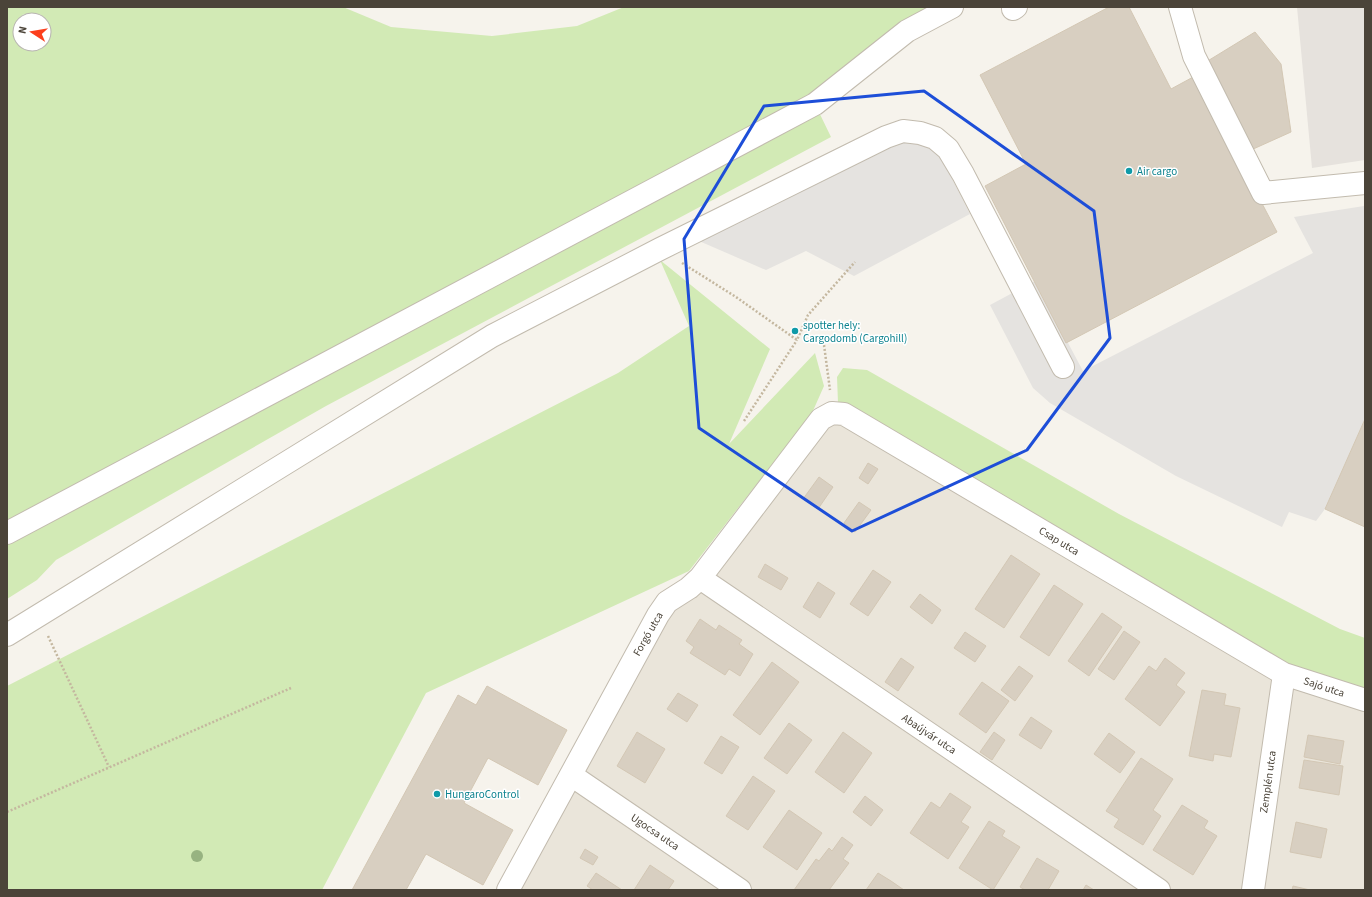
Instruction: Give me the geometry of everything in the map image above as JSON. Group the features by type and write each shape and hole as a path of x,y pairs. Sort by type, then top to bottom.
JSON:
{"street":[{"path":"7,533 815,104 907,31 952,7"},
{"path":"1180,7 1194,56 1263,193 1365,184"},
{"path":"7,635 492,336 660,249 886,137 904,131 920,133 935,138 948,149 963,174 1063,367"},
{"name":"Forgó utca","path":"508,890 658,615 667,602 689,588 700,578 822,419 832,413"},
{"name":"Csap utca","path":"832,413 844,414 1284,674"},
{"name":"Abaújvár utca","path":"700,578 1159,890"},
{"name":"Sajó utca","path":"1284,674 1365,700"},
{"name":"Zemplén utca","path":"1253,890 1284,674"},
{"name":"Ugocsa utca","path":"570,775 740,890"}],"path":[{"path":"660,249 736,297 797,340"},
{"path":"744,420 797,340 808,315 854,262"},
{"path":"824,345 832,413"},
{"path":"38,616 109,768"},
{"path":"7,812 291,688"}],"highlighted area":[{"path":"924,91 1094,211 1110,338 1027,450 852,531 699,428 684,239 764,106"}],"shaded area":[{"path":"1297,7 1365,7 1365,160 1312,168"},
{"path":"908,142 922,144 933,149 941,157 970,214 854,276 806,251 766,270 699,241 891,145"},
{"path":"1364,206 1365,419 1325,509 1316,521 1289,512 1282,527 1176,476 1050,403 1033,388 990,305 1035,281 1083,371 1313,253 1294,217"},
{"path":"832,413 1284,674 1365,700 1365,890 508,890 658,615"}],"green space":[{"path":"7,7 343,7 391,27 492,36 577,26 624,7 952,7 815,104 831,137 326,406 56,560 37,580 7,599"},
{"path":"660,260 770,349 729,444 815,353 824,386 812,413 689,571 426,693 322,890 7,890 7,686 618,373 689,326"},
{"path":"843,368 867,370 1119,514 1340,629 1365,638 1365,689 1284,662 838,403 837,377"}],"building":[{"name":"Air cargo","path":"1109,7 1129,7 1171,89 1195,76 1277,232 1066,343 985,186 1026,164 980,75"},
{"path":"1255,32 1281,64 1291,132 1251,150 1206,62"},
{"path":"1365,419 1365,527 1325,509"},
{"path":"868,463 878,469 868,484 859,478"},
{"path":"819,477 833,487 818,509 803,499"},
{"path":"859,502 871,510 855,532 844,523"},
{"path":"1011,555 1040,574 1004,628 975,609"},
{"path":"765,564 788,578 781,590 758,577"},
{"path":"873,570 891,582 868,616 850,604"},
{"path":"818,582 835,593 820,618 803,607"},
{"path":"1054,585 1083,604 1049,656 1020,637"},
{"path":"920,594 941,610 932,624 910,607"},
{"path":"1102,613 1122,627 1089,676 1068,661"},
{"path":"700,619 716,630 719,625 742,640 739,644 753,654 740,676 729,669 725,675 690,653 694,647 686,641"},
{"path":"1124,631 1140,642 1114,680 1098,669"},
{"path":"965,632 986,646 975,662 954,648"},
{"path":"901,658 914,667 898,691 885,682"},
{"path":"1165,658 1185,673 1176,685 1185,692 1160,726 1125,699 1149,666 1156,671"},
{"path":"772,662 799,682 760,735 733,715"},
{"path":"1019,666 1033,676 1015,701 1001,690"},
{"path":"982,682 1009,701 986,733 959,714"},
{"name":"HungaroControl","path":"487,686 567,730 538,785 488,758 464,803 513,830 483,885 426,854 406,890 352,890 458,695 476,705"},
{"path":"1202,690 1226,694 1224,705 1240,708 1231,757 1214,754 1213,761 1189,756"},
{"path":"678,693 698,705 687,722 667,709"},
{"path":"1031,717 1052,731 1041,749 1019,735"},
{"path":"789,723 812,740 787,774 764,758"},
{"path":"637,732 665,749 645,783 617,766"},
{"path":"843,732 872,753 844,793 815,772"},
{"path":"994,732 1005,740 992,760 980,752"},
{"path":"1109,733 1135,752 1120,773 1094,754"},
{"path":"1308,735 1344,741 1340,764 1304,757"},
{"path":"721,736 739,747 722,774 704,763"},
{"path":"1141,758 1173,779 1153,810 1161,816 1143,845 1114,827 1119,819 1106,811"},
{"path":"1304,760 1343,766 1339,795 1299,788"},
{"path":"753,776 775,791 748,830 726,816"},
{"path":"950,793 971,807 961,822 969,827 948,859 910,833 931,802 940,808"},
{"path":"865,796 883,810 871,826 853,812"},
{"path":"1182,805 1208,821 1204,828 1217,836 1193,875 1153,850"},
{"path":"789,810 822,833 797,870 763,847"},
{"path":"989,821 1005,831 1002,836 1020,847 993,890 959,868"},
{"path":"1296,822 1327,829 1321,858 1290,852"},
{"path":"842,837 853,845 843,859 849,863 829,890 794,890 816,859 819,861 829,848 832,851"},
{"path":"585,849 598,857 593,865 580,858"},
{"path":"1037,858 1059,871 1048,890 1025,890 1020,887"},
{"path":"650,865 674,881 668,890 634,890"},
{"path":"596,873 622,890 593,890 587,886"},
{"path":"878,873 891,881 904,890 866,890"},
{"path":"1086,885 1094,890 1083,890"},
{"path":"1293,886 1310,890 1292,890"}],"place":[{"name":"Air cargo","path":"1129,171"},
{"name":"spotter hely: Cargodomb (Cargohill)","path":"795,331"},
{"name":"HungaroControl","path":"437,794"}]}
